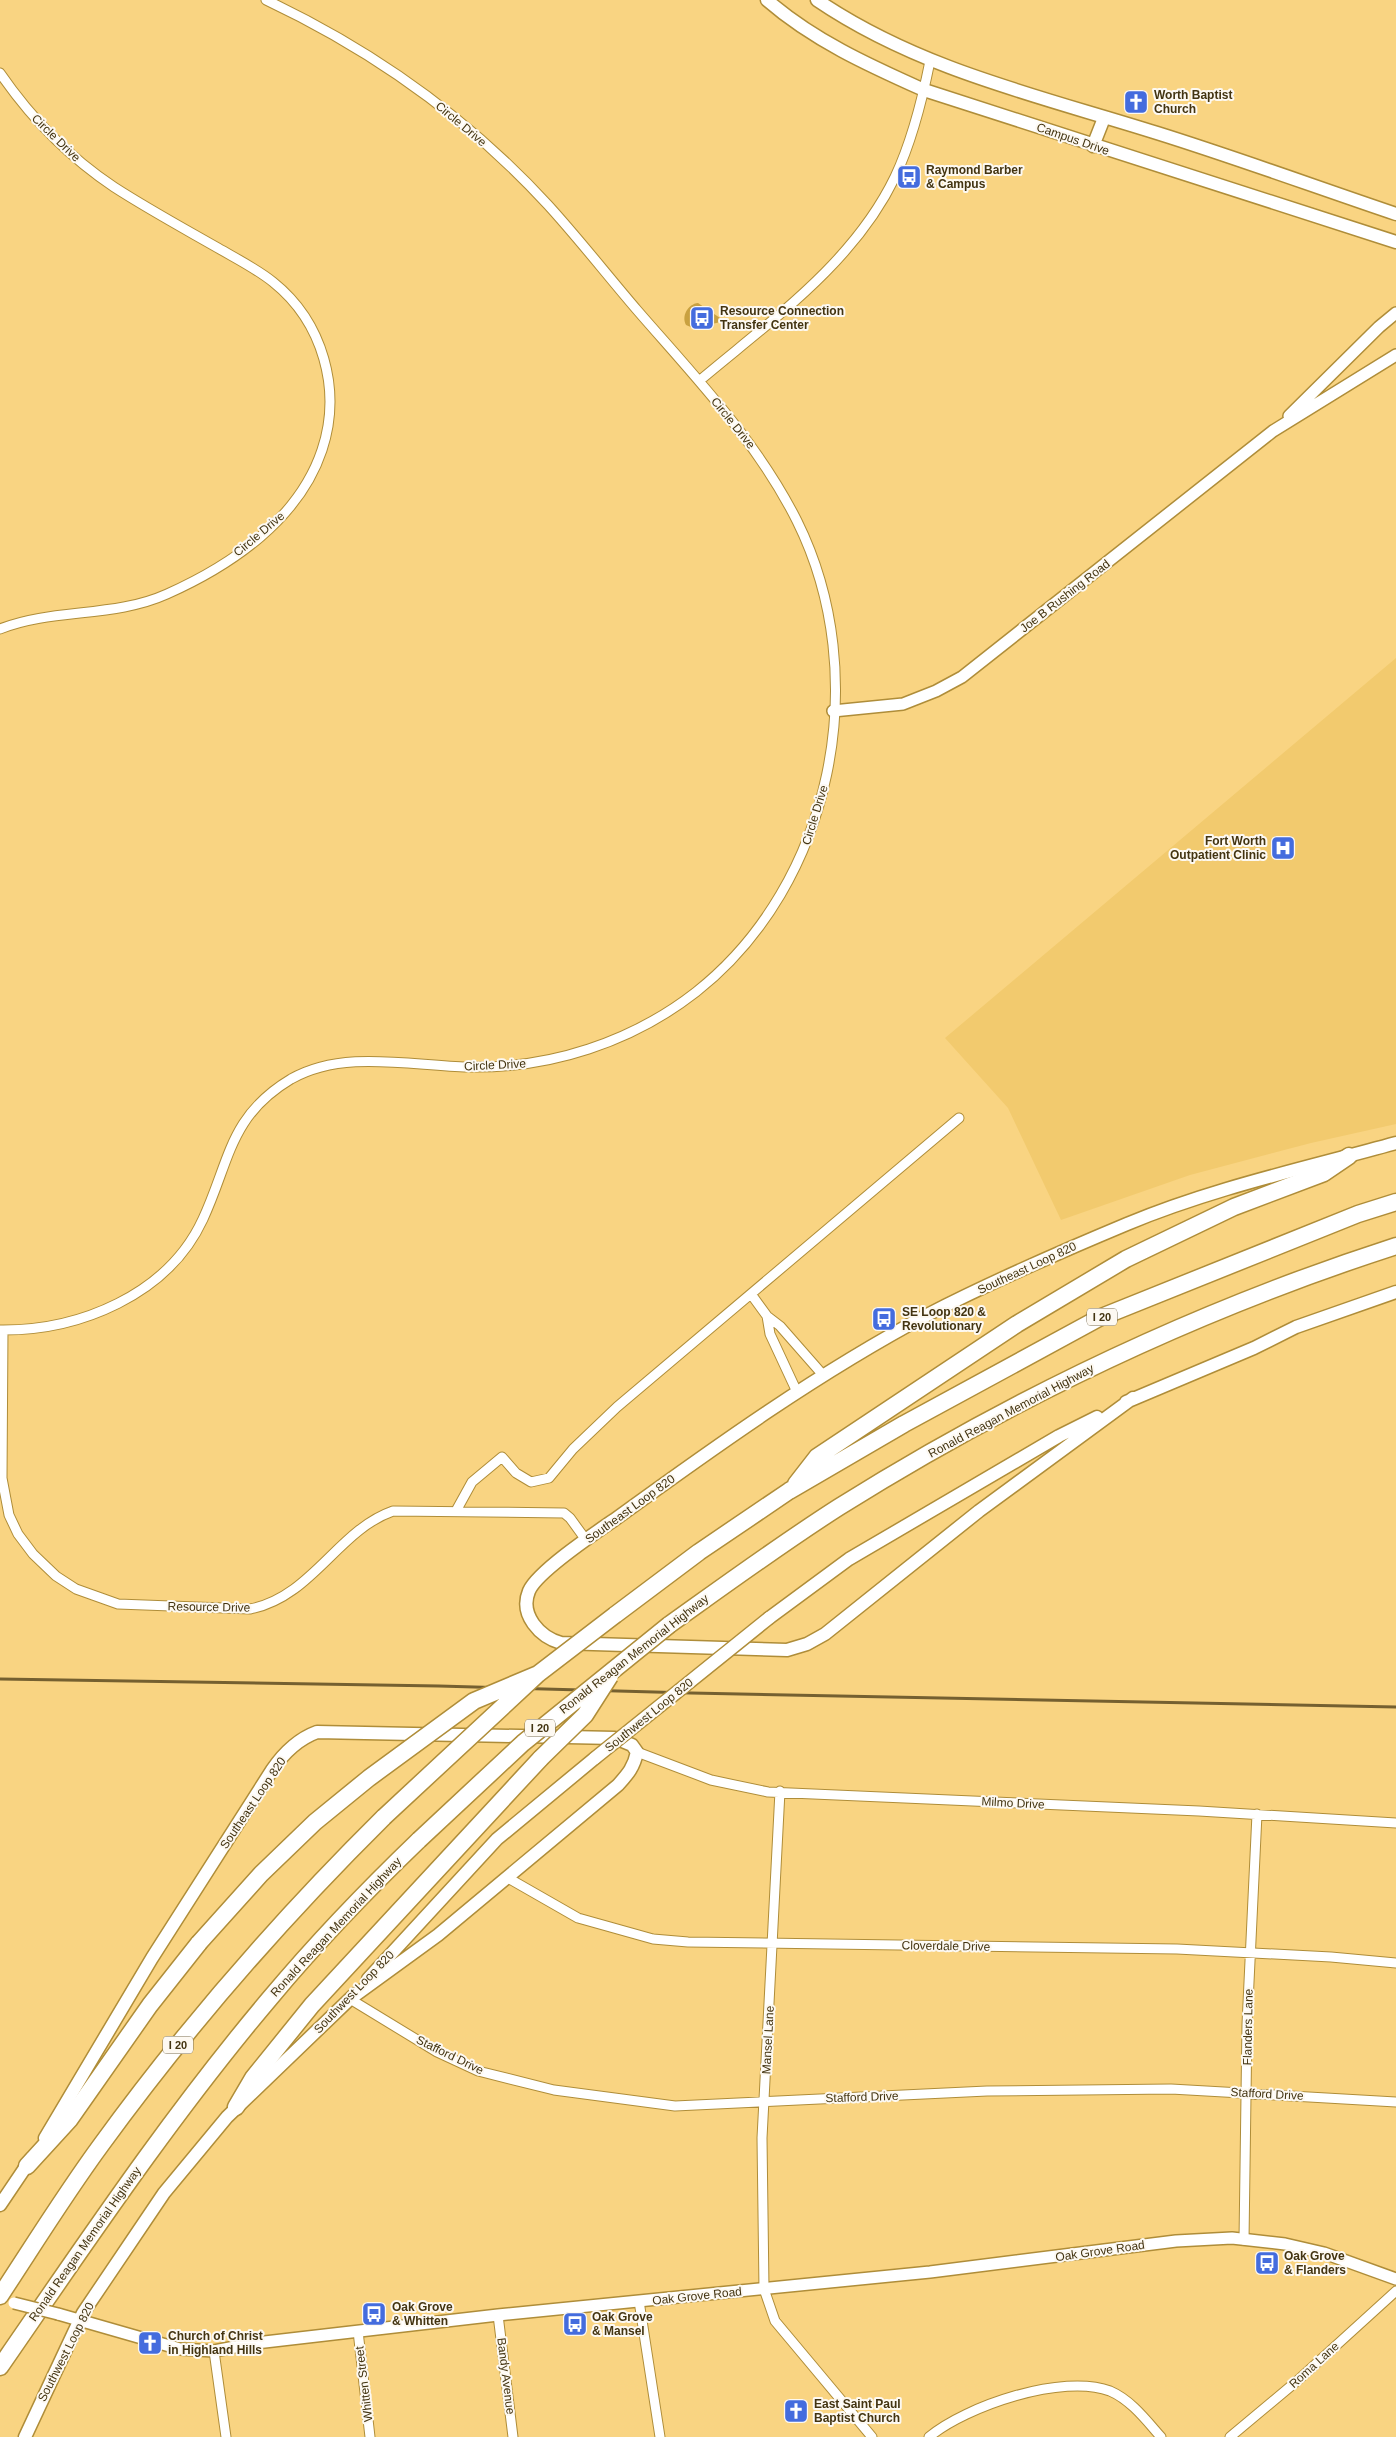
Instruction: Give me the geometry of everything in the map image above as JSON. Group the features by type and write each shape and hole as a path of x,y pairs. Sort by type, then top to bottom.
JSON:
{"highway":[{"path":"789,1491 817,1457 1072,1290 1182,1231 1234,1207 1324,1172 1349,1156"},
{"name":"I 20","path":"0,2297 100,2147 166,2058 294,1909 384,1817 538,1674 699,1552 789,1491 904,1424 1099,1318 1358,1214 1396,1202"},
{"name":"Ronald Reagan Memorial Highway","path":"0,2367 152,2149 270,1998 337,1924 419,1840 523,1743 617,1665 669,1624 768,1554 839,1508 972,1429 1146,1343 1281,1286 1396,1246"},
{"path":"236,2107 252,2078 312,2005 541,1758 585,1715 617,1665"},
{"path":"27,2166 70,2119 150,2005 199,1943 261,1874 316,1822 368,1778 474,1701 538,1674"}],"main road":[{"name":"Campus Drive","path":"767,0 823,41 852,57 924,90 1093,146 1396,242"},
{"path":"817,0 873,34 930,61 1104,118 1155,132 1396,214"},
{"path":"1093,146 1104,118"},
{"name":"Southeast Loop 820","path":"1133,1398 980,1510 825,1634 807,1644 786,1650 575,1645 548,1639 530,1617 526,1604 528,1592 534,1582 586,1540 723,1441 797,1392 823,1375 930,1314 1045,1259 1130,1223 1182,1204 1396,1142"},
{"name":"Southeast Loop 820","path":"768,1618 849,1559 1059,1436 1133,1398 1254,1348 1296,1327 1396,1292"},
{"name":"Southwest Loop 820","path":"25,2437 80,2319 164,2193 236,2107 350,1999 497,1838 768,1618"},
{"name":"Southeast Loop 820","path":"0,2206 66,2106 152,1958 279,1760 308,1736 317,1732 615,1738 632,1745 636,1752"},
{"path":"350,1999 438,1935 618,1785 631,1772 636,1752"}],"street":[{"name":"Circle Drive","path":"2,1330 68,1323 102,1312 131,1297 155,1278 176,1259 202,1222 233,1139 243,1122 273,1091 296,1076 331,1065 359,1062 472,1068 503,1067 547,1061 593,1048 638,1029 692,995 740,952 760,928 792,877 806,847 818,812 826,779 833,711 834,680 830,623 815,562 799,525 762,458 699,381 546,203 471,131 389,68 338,36 266,0"},
{"path":"699,381 809,288 856,238 895,178 920,108 930,61"},
{"name":"Circle Drive","path":"0,73 19,101 49,134 81,162 113,186 247,265 274,283 294,303 311,327 323,352 329,381 329,418 315,470 298,497 276,522 248,545 189,583 147,602 112,609 21,620 0,629"},
{"name":"Joe B Rushing Road","path":"1274,431 1379,327 1396,313"},
{"name":"Joe B Rushing Road","path":"833,711 904,704 936,691 962,677 1274,431 1396,355"},
{"path":"456,1512 472,1482 502,1457 516,1474 531,1482 549,1478 573,1449 618,1408 959,1118"},
{"path":"751,1294 766,1316 780,1326 823,1375"},
{"path":"766,1316 770,1334 797,1392"},
{"name":"Resource Drive","path":"2,1330 2,1478 9,1515 18,1534 33,1554 56,1576 96,1598 118,1604 250,1609 267,1606 292,1591 380,1516 393,1511 564,1513 586,1540"},
{"name":"Milmo Drive","path":"636,1752 711,1780 751,1789 1257,1814 1396,1824"},
{"name":"Mansel Lane","path":"780,1791 762,2148 764,2289 775,2322 872,2437"},
{"name":"Flanders Lane","path":"1244,2240 1250,1953 1257,1814"},
{"name":"Cloverdale Drive","path":"508,1878 578,1918 653,1938 688,1942 1177,1949 1331,1957 1396,1963"},
{"name":"Stafford Drive","path":"350,1999 437,2052 478,2071 554,2090 675,2106 987,2091 1171,2089 1396,2102"},
{"name":"Oak Grove Road","path":"0,2297 180,2349 214,2351 256,2343 358,2331 498,2315 958,2269 1176,2241 1244,2240 1285,2244 1324,2253 1396,2279"},
{"name":"Roma Lane","path":"1230,2437 1298,2381 1396,2291"},
{"path":"639,2301 660,2437"},
{"name":"Bandy Avenue","path":"498,2315 514,2437"},
{"name":"Whitten Street","path":"358,2331 370,2437"},
{"path":"214,2351 226,2437"},
{"path":"929,2437 951,2421 995,2402 1033,2392 1072,2387 1108,2390 1119,2396 1142,2416 1161,2437"}],"shaded area":[{"path":"698,303 720,318 721,322 693,328 686,325 684,318 686,311"},
{"name":"Fort Worth Outpatient Clinic","path":"1396,658 1396,1124 1311,1143 1190,1175 1061,1220 1008,1108 945,1038"}],"railway":[{"path":"0,1679 439,1686 1396,1707"}],"place":[{"name":"Worth Baptist Church","path":"1136,102"},
{"name":"Raymond Barber & Campus","path":"909,177"},
{"name":"Resource Connection Transfer Center","path":"702,318"},
{"name":"Fort Worth Outpatient Clinic","path":"1283,848"},
{"name":"SE Loop 820 & Revolutionary","path":"884,1319"},
{"name":"Oak Grove & Flanders","path":"1267,2263"},
{"name":"Oak Grove & Whitten","path":"374,2314"},
{"name":"Oak Grove & Mansel","path":"575,2324"},
{"name":"Church of Christ in Highland Hills","path":"150,2343"},
{"name":"East Saint Paul Baptist Church","path":"796,2411"}]}
